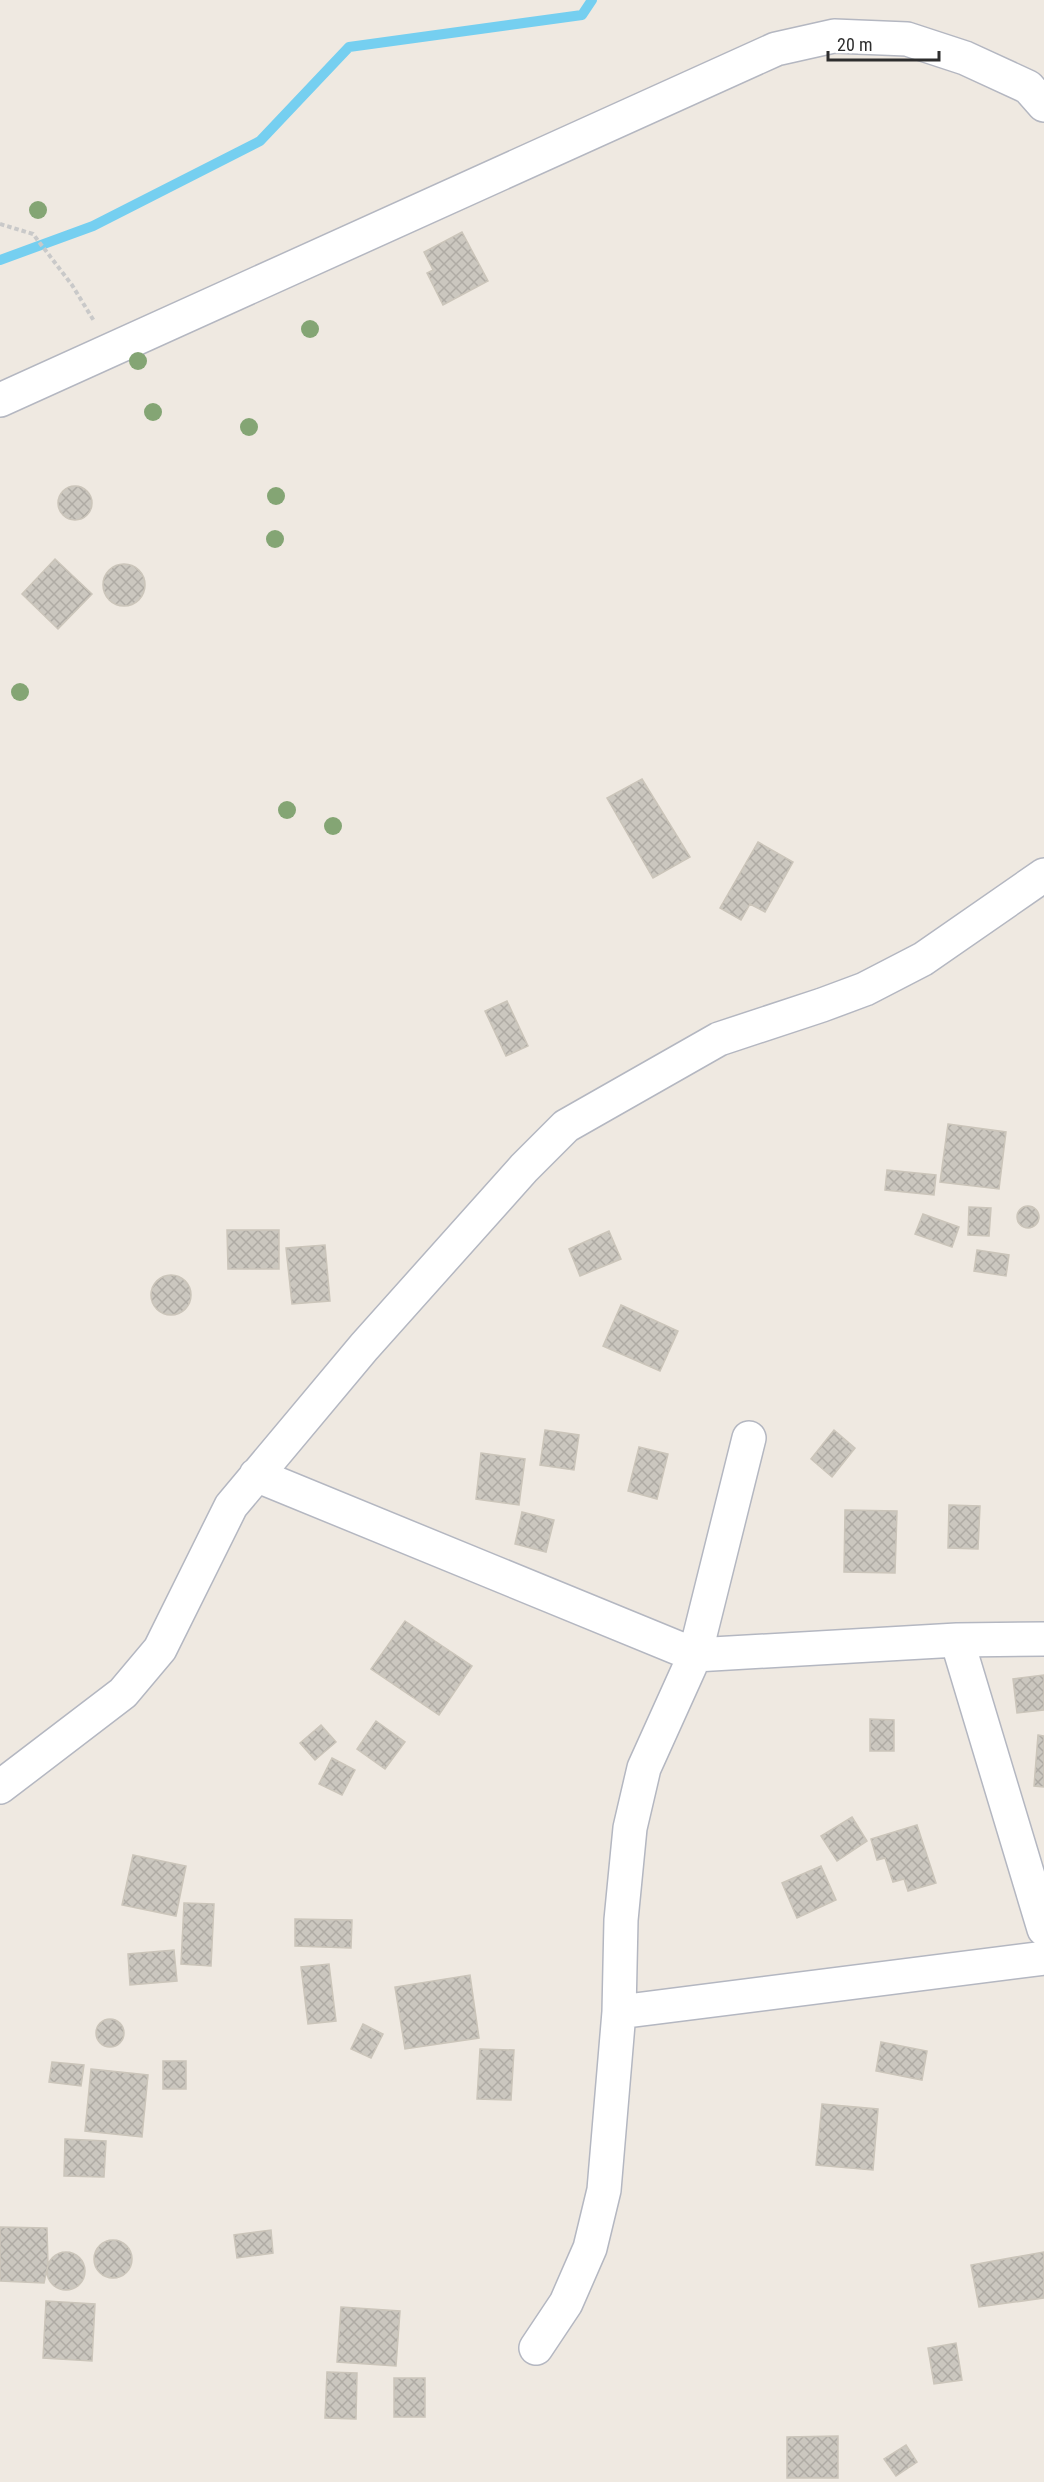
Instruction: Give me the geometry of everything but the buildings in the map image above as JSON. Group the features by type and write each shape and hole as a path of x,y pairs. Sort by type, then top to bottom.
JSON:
{"street":[{"path":"0,400 776,49 834,36 907,39 965,58 1028,87 1044,105"},
{"path":"0,1788 123,1693 160,1649 231,1506 379,1330 524,1168 566,1126 719,1039 865,989 923,959 1044,875"},
{"path":"536,2348 566,2303 590,2248 604,2190 619,2012 621,1920 630,1828 644,1768 695,1655 749,1438"},
{"path":"256,1475 695,1655 957,1640 1044,1639"},
{"path":"957,1640 1044,1929"},
{"path":"619,2012 1044,1958"}],"path":[{"path":"0,224 33,234 72,285"}],"waterway":[{"path":"0,260 93,226 260,141 349,47 582,15 592,0"}]}
